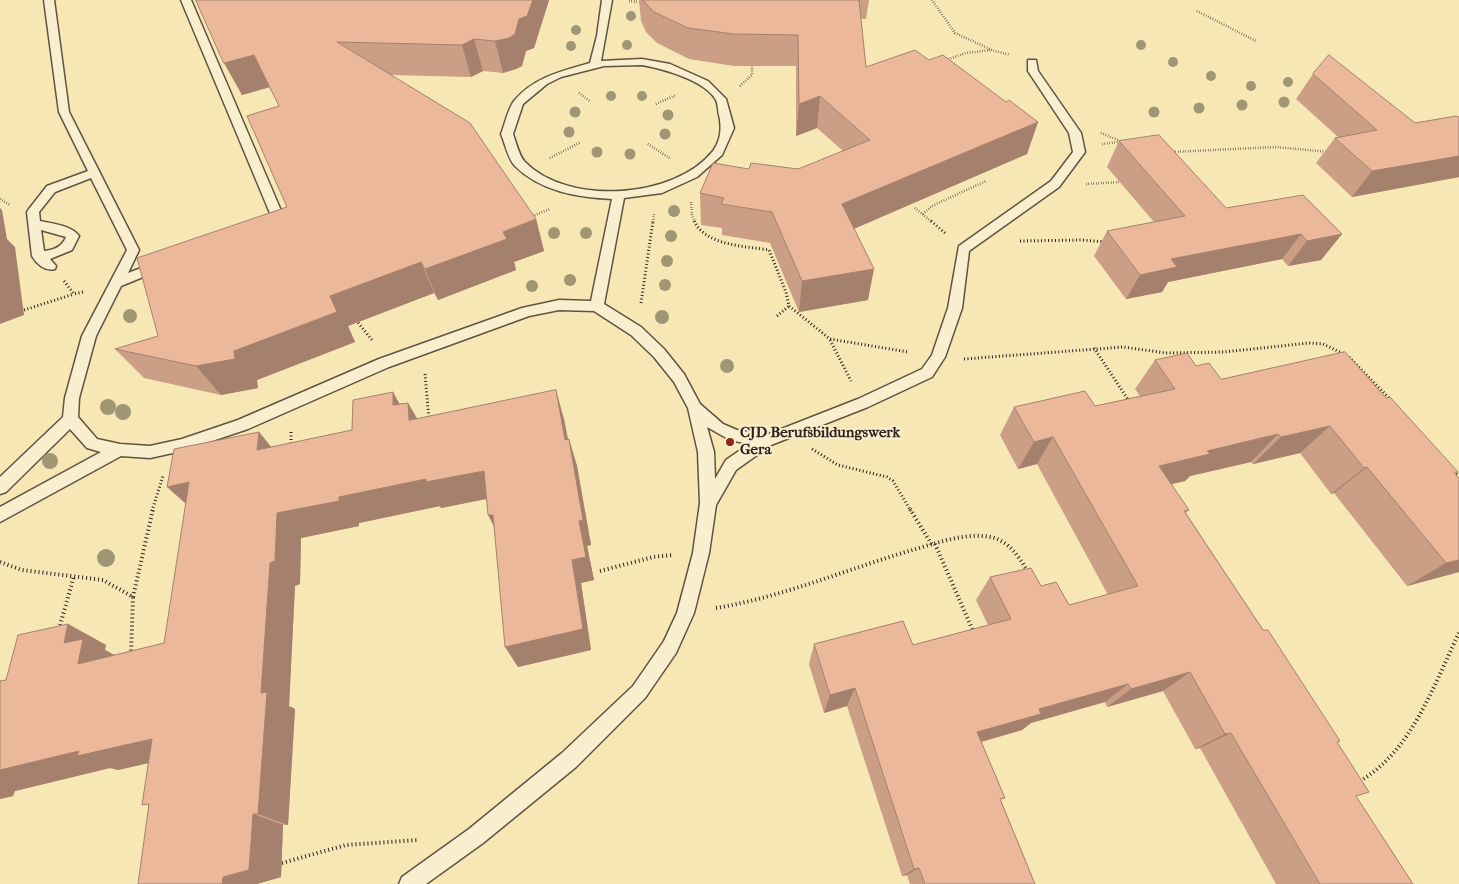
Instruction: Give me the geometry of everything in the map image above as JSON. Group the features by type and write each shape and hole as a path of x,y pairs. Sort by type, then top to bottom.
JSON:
{"lane":[{"path":"49,0 64,112 133,250 152,257 168,260 115,283"},
{"path":"186,0 279,220 261,227"},
{"path":"595,65 602,36 607,0"},
{"path":"642,62 670,67 704,83 721,99 728,128 718,152 693,174 658,190 619,195 582,193 546,183 519,163 507,134 518,104 544,82 557,75 595,65 642,62"},
{"path":"708,504 731,465 766,440 863,403 927,373 938,357 955,308 963,249 1055,184 1080,152 1075,133 1033,71 1032,62"},
{"path":"50,266 38,256 33,212 51,189 95,173"},
{"path":"597,306 619,195"},
{"path":"34,224 67,232 73,236 68,247 54,254 38,256"},
{"path":"0,487 70,419 72,398 89,336 133,250"},
{"path":"70,419 92,444 120,450 150,452 182,445 242,425 384,363 424,348 527,311 559,305 597,306 636,331 659,353 679,378 695,408 706,452 708,504 701,553 685,612 670,647 639,692 569,760 476,836 409,884"},
{"path":"695,408 718,428 735,436 766,440"},
{"path":"0,515 85,467 120,450"}],"path":[{"path":"932,0 955,33 992,50 1032,62"},
{"path":"1197,11 1256,41"},
{"path":"941,62 966,53 992,50"},
{"path":"1064,116 1104,135 1129,144"},
{"path":"528,169 581,142"},
{"path":"1170,152 1276,147 1333,152"},
{"path":"693,174 690,210 692,223 706,235 722,241 769,250 786,292 789,306 830,339 863,403"},
{"path":"923,214 932,206 986,180"},
{"path":"636,331 658,190"},
{"path":"915,208 963,249"},
{"path":"1019,241 1082,240 1107,242"},
{"path":"24,310 74,294"},
{"path":"777,316 789,306"},
{"path":"352,315 370,336 384,363"},
{"path":"830,339 962,360 1093,348 1123,347 1166,353 1224,352 1309,343 1323,344 1350,357 1394,403"},
{"path":"424,348 430,429"},
{"path":"1093,348 1130,403"},
{"path":"1166,353 1171,361"},
{"path":"797,429 806,444 821,458 837,467 886,477 893,481 934,545 975,636 966,638"},
{"path":"291,431 291,446"},
{"path":"131,659 133,597 155,499 163,475 182,445"},
{"path":"1453,470 1459,476"},
{"path":"685,612 722,607 764,597 854,568 977,535 1007,544 1019,556 1028,573"},
{"path":"600,571 653,557 701,553"},
{"path":"0,562 22,570 103,580 133,597"},
{"path":"57,636 74,576"},
{"path":"1358,782 1367,778 1397,750 1429,695 1459,633"},
{"path":"282,863 346,845 420,840"}],"building":[{"path":"196,0 533,0 527,16 519,19 515,34 509,38 495,41 474,39 462,45 337,42 470,123 536,219 503,232 507,239 425,269 421,262 330,296 337,312 234,351 235,359 196,366 115,349 158,336 137,258 287,207 247,116 279,106 254,55 224,63"},
{"path":"643,0 859,0 866,67 915,50 929,60 943,55 1006,102 1009,100 1038,122 842,204 874,269 802,281 772,212 721,204 724,198 700,193 713,163 749,169 751,163 798,169 870,140 820,96 799,104 798,35 734,34 688,28 654,12"},
{"path":"1329,55 1415,123 1459,117 1459,156 1372,171 1335,138 1377,130 1313,74"},
{"path":"1159,135 1226,208 1303,195 1342,234 1307,241 1301,234 1171,259 1177,267 1140,275 1107,231 1185,216 1119,141"},
{"path":"1345,352 1386,398 1390,397 1458,472 1454,473 1459,478 1459,560 1446,563 1367,467 1364,468 1330,426 1281,437 1278,434 1207,451 1210,454 1159,466 1189,510 1184,511 1263,630 1268,630 1340,741 1337,742 1369,792 1356,796 1413,884 1320,884 1231,733 1225,734 1190,672 1131,689 1128,684 1039,709 1041,714 977,732 1005,798 1000,799 1035,884 925,884 919,868 914,869 855,688 830,695 814,644 903,621 913,645 1011,619 990,577 1031,568 1041,586 1056,582 1069,605 1138,586 1053,437 1034,442 1014,407 1085,391 1095,406 1175,389 1155,360 1187,353 1196,366 1209,363 1221,379"},
{"path":"556,390 565,440 569,439 583,520 579,521 586,557 572,560 583,629 505,647 493,515 488,515 484,471 426,482 426,479 339,497 339,501 277,513 275,561 270,563 261,693 267,692 258,814 253,814 249,870 223,877 222,884 138,884 149,804 142,805 152,739 77,756 79,751 0,770 0,681 6,680 18,635 68,624 64,643 83,639 78,664 164,643 189,482 167,487 174,449 259,432 257,450 352,430 353,400 393,392 393,405 408,403 409,420"}],"place":[{"name":"CJD Berufsbildungswerk Gera","path":"730,442"}]}
